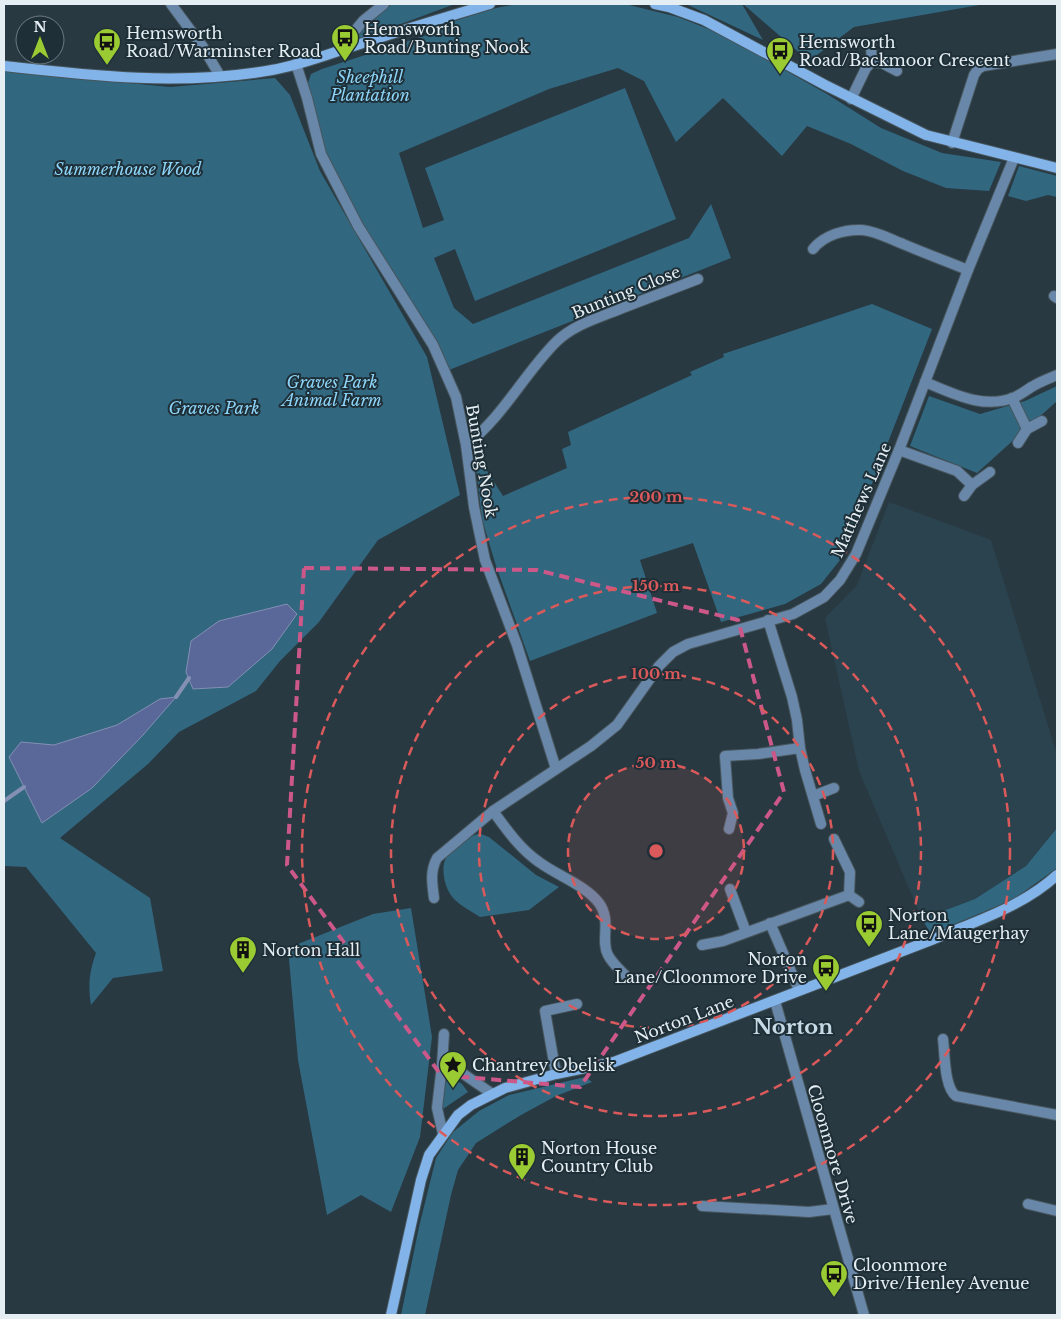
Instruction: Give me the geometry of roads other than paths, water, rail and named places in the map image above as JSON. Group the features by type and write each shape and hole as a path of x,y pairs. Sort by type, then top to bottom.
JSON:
{"street":[{"path":"171,4 203,47 220,76"},
{"path":"352,46 354,32 363,21 384,4"},
{"path":"4,66 107,76 182,79 271,70 490,4"},
{"path":"655,4 704,20 852,99 926,135 1057,168"},
{"path":"852,99 866,68 872,62 871,46"},
{"path":"952,142 974,75 978,69 983,66 1057,54"},
{"path":"872,62 882,63 897,71"},
{"name":"Bunting Nook","path":"296,64 321,154 358,226 433,345 456,397 466,445 474,507 485,560 517,646 556,769"},
{"name":"Matthews Lane","path":"434,898 431,879 433,866 437,858 493,811 591,746 617,725 659,666 673,652 688,644 793,614 824,597 840,580 856,554 900,450 968,270 1014,158"},
{"path":"813,249 825,237 863,230 880,234 968,270"},
{"name":"Bunting Close","path":"466,445 480,435 491,423 540,359 569,331 589,321 698,279"},
{"path":"926,382 964,397 988,403 1012,398 1037,384 1057,376"},
{"path":"1012,398 1028,430"},
{"path":"1018,443 1028,430 1042,421"},
{"path":"900,450 957,471 972,485"},
{"path":"964,496 972,485 990,472"},
{"path":"768,620 792,697 805,770 821,824"},
{"path":"729,829 733,813 728,798 725,756 758,754 800,748"},
{"path":"813,796 834,788"},
{"path":"493,811 522,850 561,877 580,886 592,895 605,914 606,949 608,955 626,976"},
{"path":"834,839 850,872 848,895"},
{"name":"Norton Lane","path":"391,1315 421,1180 429,1156 458,1115 471,1105 505,1088 556,1074 614,1062 978,922 1024,899 1046,885 1057,875"},
{"path":"1046,885 1057,884"},
{"path":"730,889 746,932"},
{"path":"848,895 859,902"},
{"path":"702,945 723,941 848,895"},
{"path":"770,923 799,990"},
{"name":"Cloonmore Drive","path":"775,1001 864,1315"},
{"path":"556,1074 545,1011 577,1004"},
{"path":"443,1134 437,1108 444,1034"},
{"path":"943,1039 951,1093 956,1096 1057,1114"},
{"path":"442,1064 452,1066 491,1094"},
{"path":"1028,1204 1057,1211"},
{"path":"702,1206 809,1212 833,1209"}],"waterway":[{"path":"176,697 189,678"},
{"path":"4,801 24,787"}],"place":[{"name":"Hemsworth Road/Bunting Nook","path":"345,62"},
{"name":"Hemsworth Road/Warminster Road","path":"107,66"},
{"name":"Hemsworth Road/Backmoor Crescent","path":"780,75"},
{"name":"Norton Lane/Maugerhay","path":"869,948"},
{"name":"Norton Hall","path":"243,974"},
{"name":"Norton Lane/Cloonmore Drive","path":"826,992"},
{"name":"Chantrey Obelisk","path":"453,1089"},
{"name":"Norton House Country Club","path":"522,1181"},
{"name":"Cloonmore Drive/Henley Avenue","path":"834,1298"}],"district":[{"name":"Norton","path":"793,1027"}],"park label":[{"name":"Sheephill Plantation","path":"370,86"},
{"name":"Summerhouse Wood","path":"128,169"},
{"name":"Graves Park Animal Farm","path":"332,391"},
{"name":"Graves Park","path":"214,408"}]}
